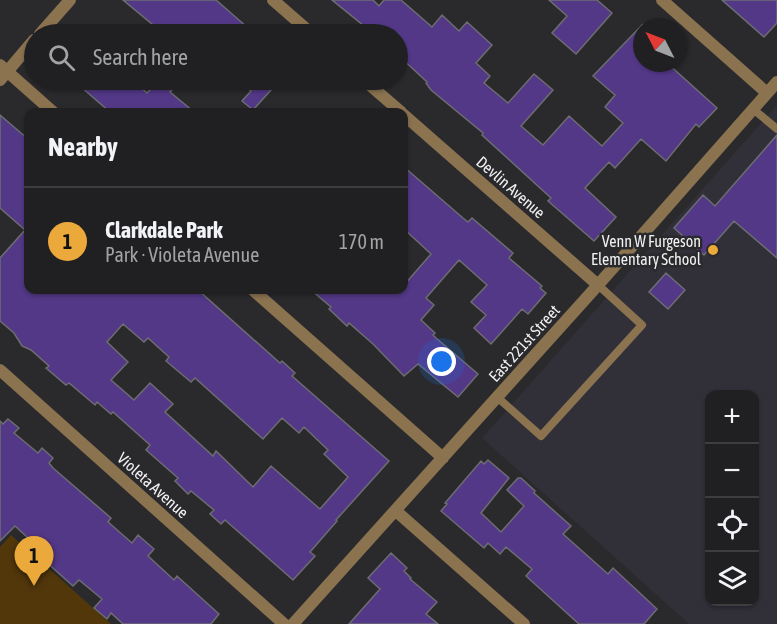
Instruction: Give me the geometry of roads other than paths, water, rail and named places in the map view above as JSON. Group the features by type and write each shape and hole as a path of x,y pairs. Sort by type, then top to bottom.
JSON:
{"street":[{"path":"49,24 70,0"},
{"path":"273,0 301,24"},
{"path":"662,0 767,93"},
{"path":"24,50 2,72 24,89"},
{"name":"East 221st Street","path":"293,624 777,82"},
{"path":"25,90 48,108"},
{"name":"Devlin Avenue","path":"375,90 395,108"},
{"name":"Devlin Avenue","path":"408,119 598,285"},
{"path":"258,294 442,458"},
{"name":"Violeta Avenue","path":"0,370 284,624"},
{"path":"396,511 524,624"}],"lane":[{"path":"753,109 777,129"},
{"path":"497,397 541,436 642,325 598,285"}],"place":[{"name":"Venn W Furgeson Elementary School","path":"713,250"},
{"name":"Clarkdale Park","path":"34,586"}]}
